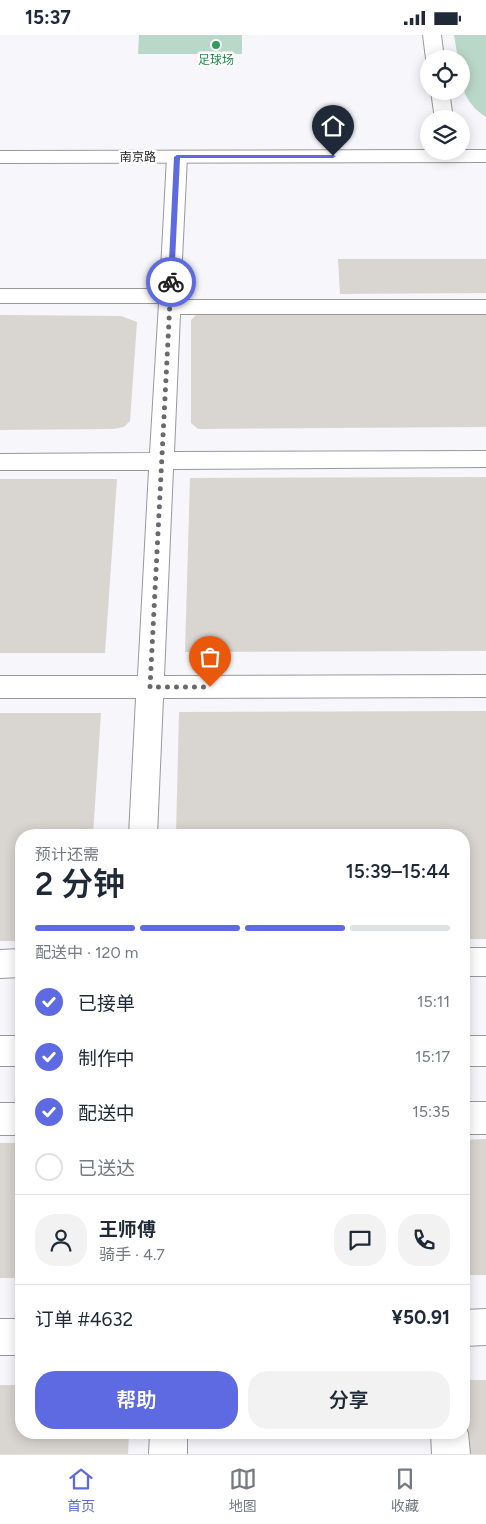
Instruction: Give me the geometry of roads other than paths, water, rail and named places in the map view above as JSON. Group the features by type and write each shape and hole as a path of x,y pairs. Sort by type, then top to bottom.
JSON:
{"main road":[{"path":"432,35 434,50"},
{"name":"南京路","path":"90,139 420,140"},
{"path":"470,140 486,139"},
{"name":"南京路","path":"0,157 420,154"},
{"name":"南京路","path":"470,155 486,156"},
{"path":"143,829 177,157"},
{"path":"0,296 486,307"},
{"path":"0,462 486,459"},
{"path":"0,687 486,687"},
{"path":"0,963 15,963"},
{"path":"470,963 486,963"},
{"path":"0,1051 15,1051"},
{"path":"470,1051 486,1051"},
{"path":"470,1118 486,1118"},
{"path":"0,1119 15,1119"},
{"path":"470,1328 486,1327"},
{"path":"0,1337 15,1337"},
{"path":"168,1439 168,1454"},
{"path":"450,1439 451,1454"}],"place":[{"name":"足球场","path":"216,45"}]}
